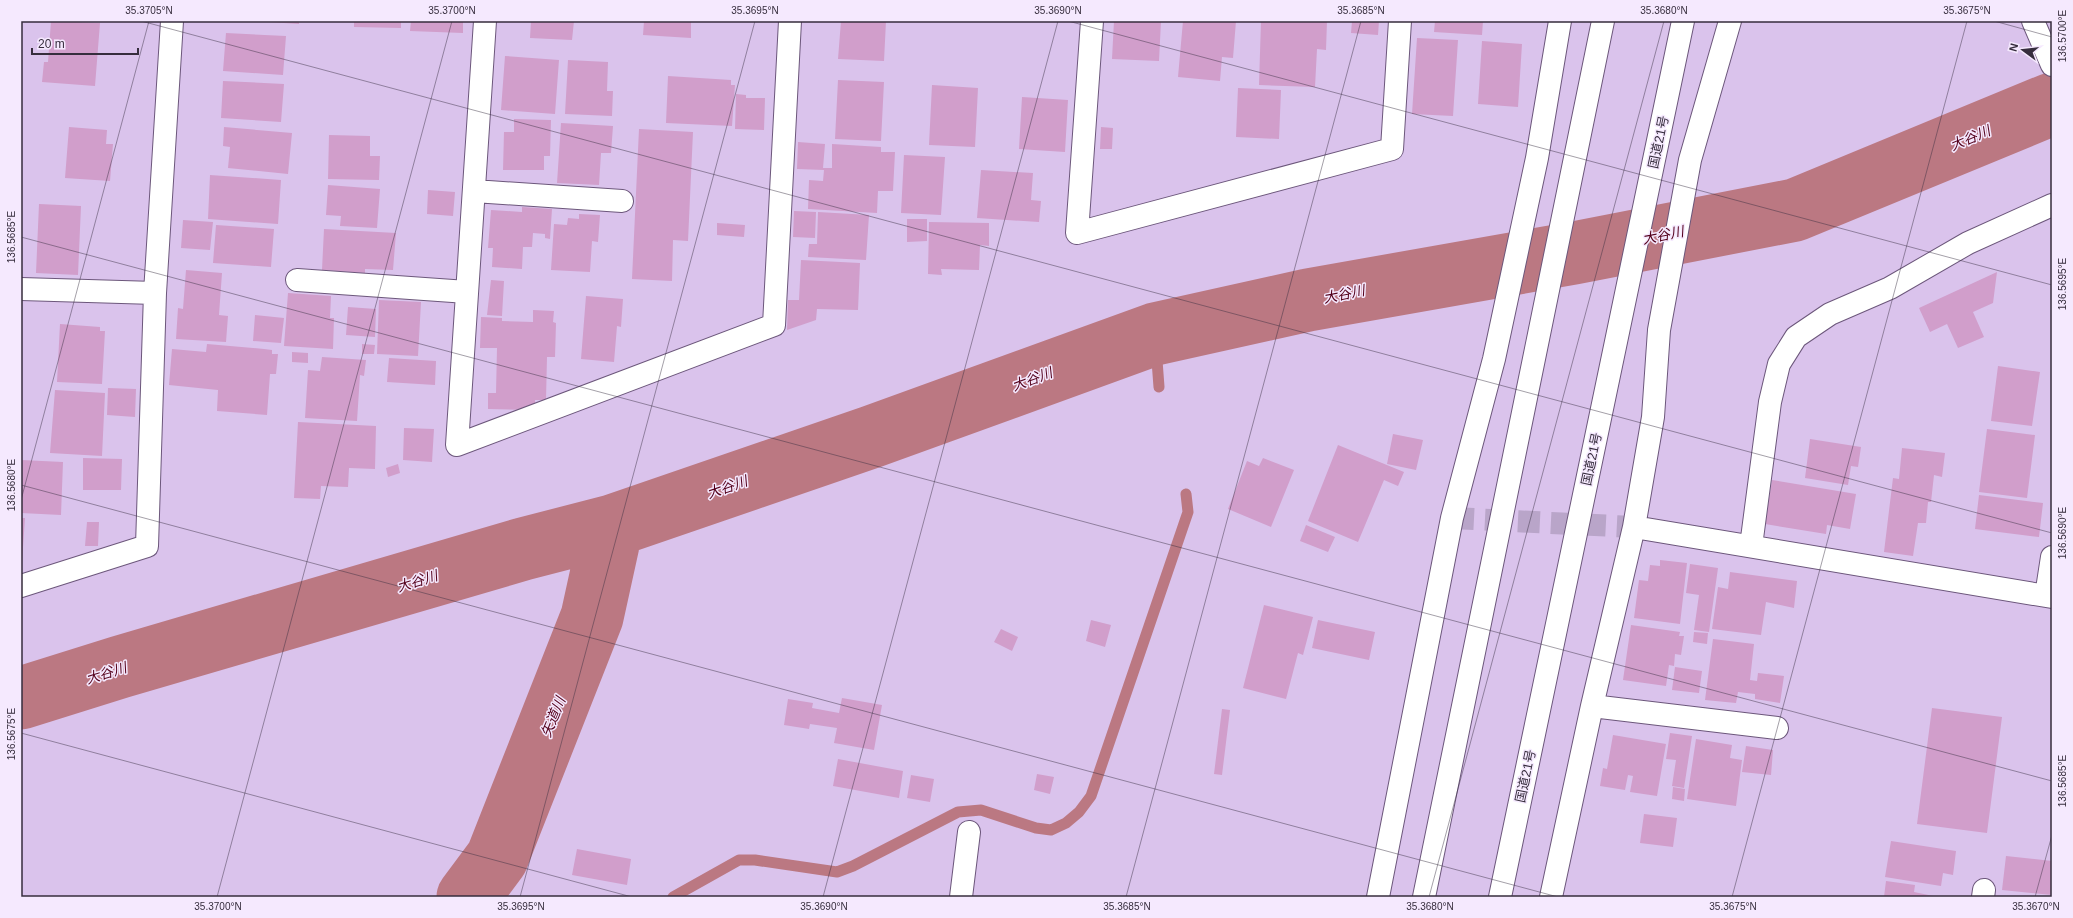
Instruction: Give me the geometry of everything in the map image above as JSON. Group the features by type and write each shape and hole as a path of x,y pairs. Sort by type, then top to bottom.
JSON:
{"main road":[{"path":"21,586 147,546 155,293 172,21"},
{"path":"485,21 457,445 774,325 790,21"},
{"path":"1092,21 1077,233 1392,150 1400,21"},
{"path":"1378,897 1452,518 1494,359 1537,158 1560,21"},
{"path":"1424,897 1603,21"},
{"name":"国道21号","path":"1500,897 1683,21"},
{"path":"1551,897 1592,706 1634,527 1653,417 1659,330 1690,160 1730,21"},
{"path":"2034,24 2052,65"},
{"path":"474,191 622,201"},
{"path":"1751,546 1770,402 1779,364 1796,337 1830,314 1890,288 1968,242 2052,205"},
{"path":"297,280 468,292"},
{"path":"21,289 155,293"},
{"path":"1634,527 2049,596 2052,557"},
{"path":"1592,706 1777,728"},
{"path":"961,897 969,832"}],"building":[{"path":"51,21 100,23 95,86 42,82 44,62 48,62"},
{"path":"299,21 299,24 269,22"},
{"path":"354,21 401,21 401,28 354,27"},
{"path":"411,21 463,21 463,33 410,31"},
{"path":"531,21 574,21 572,40 530,38"},
{"path":"644,21 691,21 691,38 643,35"},
{"path":"841,21 886,21 884,61 838,59"},
{"path":"1114,21 1161,21 1159,61 1112,59"},
{"path":"1183,21 1236,21 1233,58 1222,57 1220,81 1178,77"},
{"path":"1261,21 1327,21 1326,50 1317,49 1315,87 1259,85"},
{"path":"1352,21 1379,21 1378,35 1351,33"},
{"path":"1435,21 1483,21 1482,35 1434,32"},
{"path":"226,33 286,36 283,75 223,71"},
{"path":"1417,38 1458,40 1453,116 1412,114"},
{"path":"1482,41 1522,44 1518,107 1478,104"},
{"path":"505,56 559,60 555,114 501,110"},
{"path":"568,60 608,62 607,91 613,91 612,116 565,114"},
{"path":"668,76 731,80 731,85 735,85 732,126 666,123"},
{"path":"838,80 884,82 881,141 835,139"},
{"path":"223,81 284,84 281,122 221,118"},
{"path":"932,85 978,88 975,147 929,145"},
{"path":"1238,88 1281,90 1279,139 1236,137"},
{"path":"736,94 746,95 746,98 765,98 764,130 735,129"},
{"path":"1022,97 1068,100 1065,152 1019,149"},
{"path":"514,119 551,120 550,156 544,156 544,170 503,170 504,132 514,132"},
{"path":"561,123 613,126 611,153 601,153 599,185 557,183"},
{"path":"69,127 107,130 106,144 113,144 110,181 65,178"},
{"path":"224,127 292,133 288,174 228,168 230,147 223,146"},
{"path":"1101,127 1113,128 1112,149 1100,149"},
{"path":"639,129 693,132 688,241 673,240 672,281 632,279"},
{"path":"329,135 370,136 370,156 380,156 379,180 328,179"},
{"path":"798,142 825,144 823,168 832,168 832,144 881,147 881,152 895,152 893,191 878,191 877,213 808,209 809,180 823,181 824,170 797,169"},
{"path":"904,155 945,157 941,215 901,213"},
{"path":"981,170 1033,173 1031,200 1041,201 1039,222 977,218"},
{"path":"210,175 281,180 278,224 208,219"},
{"path":"328,185 380,189 377,228 340,226 341,216 326,215"},
{"path":"428,190 455,192 453,216 427,214"},
{"path":"39,204 81,206 78,275 36,273"},
{"path":"522,207 552,209 550,239 545,238 545,234 533,233 532,247 523,247 522,269 492,267 493,248 488,248 491,210 522,212"},
{"path":"794,211 816,212 815,238 793,237"},
{"path":"818,212 869,215 866,260 808,257 809,244 817,244"},
{"path":"579,214 600,215 598,242 592,241 590,272 551,270 554,224 567,225 568,218 579,219"},
{"path":"907,219 927,219 927,241 907,242"},
{"path":"183,220 213,222 210,250 181,248"},
{"path":"929,222 989,223 989,246 980,245 979,270 941,269 942,275 928,274"},
{"path":"717,223 745,225 744,237 717,235"},
{"path":"216,225 274,229 271,267 213,263"},
{"path":"324,229 396,233 393,270 365,269 365,273 322,270"},
{"path":"801,260 860,263 858,310 817,309 816,320 787,330 788,300 799,300"},
{"path":"186,270 222,273 219,315 228,316 226,342 176,339 178,308 183,309"},
{"path":"1997,272 1993,303 1973,312 1984,337 1958,348 1947,324 1930,332 1919,308"},
{"path":"491,280 504,281 502,316 487,315"},
{"path":"288,293 331,296 330,318 334,318 333,349 284,346"},
{"path":"586,296 623,299 621,327 617,326 614,362 581,359"},
{"path":"379,300 421,302 418,356 377,354"},
{"path":"348,307 376,309 375,337 346,335"},
{"path":"533,310 554,311 553,322 556,323 555,357 547,357 546,400 535,400 535,410 488,409 488,393 496,393 497,348 480,348 481,317 502,318 502,321 533,322"},
{"path":"255,315 284,318 281,343 253,341"},
{"path":"60,324 100,327 100,331 105,331 102,384 57,382"},
{"path":"207,344 272,350 272,354 278,354 276,374 270,374 267,415 217,411 218,390 169,385 172,349 206,352"},
{"path":"362,344 375,345 374,354 362,354"},
{"path":"292,352 308,353 308,363 292,362"},
{"path":"322,357 366,360 364,376 360,375 357,421 305,418 308,370 320,371"},
{"path":"389,358 436,361 435,385 387,382"},
{"path":"1998,366 2040,372 2032,426 1991,421"},
{"path":"108,388 136,389 135,417 107,415"},
{"path":"55,390 105,393 102,456 50,453"},
{"path":"298,422 376,426 375,469 349,468 348,487 321,486 320,499 294,498"},
{"path":"404,428 434,429 432,462 403,460"},
{"path":"1987,429 2035,435 2027,498 1979,492"},
{"path":"1393,434 1423,440 1416,470 1387,464"},
{"path":"1810,439 1861,447 1858,467 1851,466 1848,485 1805,478"},
{"path":"1338,445 1404,472 1398,486 1384,480 1358,542 1308,521"},
{"path":"1902,448 1945,453 1942,477 1934,475 1931,502 1928,502 1926,523 1918,523 1913,556 1884,552 1893,478 1899,479"},
{"path":"83,458 122,459 121,490 83,490"},
{"path":"1263,458 1294,470 1271,527 1228,509 1247,461 1259,466"},
{"path":"21,460 63,462 61,515 21,513"},
{"path":"398,464 400,473 388,477 386,468"},
{"path":"1772,480 1856,494 1850,529 1827,525 1826,534 1765,524"},
{"path":"1979,495 2043,503 2039,537 1975,529"},
{"path":"21,518 25,518 22,562 21,562"},
{"path":"87,522 99,522 98,546 85,546"},
{"path":"1306,525 1335,537 1328,552 1300,541"},
{"path":"1660,560 1687,563 1680,624 1634,618 1639,580 1648,581 1650,565 1660,566"},
{"path":"1690,564 1718,568 1709,632 1694,630 1699,595 1686,593"},
{"path":"1730,572 1797,581 1794,608 1766,602 1761,635 1712,629 1718,587 1728,589"},
{"path":"1264,605 1313,617 1303,655 1298,653 1286,699 1243,688"},
{"path":"1091,620 1111,625 1105,647 1086,641"},
{"path":"1318,620 1375,632 1369,660 1312,648"},
{"path":"1631,625 1680,632 1679,636 1684,636 1681,655 1675,654 1674,666 1669,665 1666,686 1623,680"},
{"path":"1001,629 1018,637 1012,651 994,642"},
{"path":"1694,632 1708,633 1707,644 1693,642"},
{"path":"1713,639 1754,644 1750,680 1757,681 1758,673 1784,676 1780,703 1755,699 1755,694 1738,692 1736,703 1705,700"},
{"path":"1675,667 1702,671 1699,693 1672,690"},
{"path":"842,698 882,705 874,750 834,743 837,728 810,724 809,729 784,725 788,699 813,703 812,708 839,713"},
{"path":"1932,708 2002,717 1987,833 1917,824"},
{"path":"1222,709 1230,710 1222,775 1214,774"},
{"path":"1670,733 1692,736 1684,788 1672,786 1676,760 1666,759"},
{"path":"1613,735 1666,744 1657,796 1630,792 1633,776 1628,775 1625,790 1600,786 1603,768 1607,769"},
{"path":"1696,739 1732,745 1730,758 1742,760 1736,806 1687,799"},
{"path":"1746,746 1773,750 1771,775 1742,772"},
{"path":"838,759 903,771 899,798 833,786"},
{"path":"1037,774 1054,777 1050,794 1034,790"},
{"path":"911,775 934,779 930,802 907,798"},
{"path":"1673,787 1685,789 1684,801 1672,799"},
{"path":"1644,814 1677,818 1673,847 1640,843"},
{"path":"1891,841 1956,851 1953,875 1943,873 1941,886 1885,877"},
{"path":"577,849 631,859 627,885 572,875"},
{"path":"2006,856 2052,861 2052,895 2002,890"},
{"path":"1886,881 1915,885 1914,892 1938,897 1884,897"}],"waterway":[{"name":"大谷川","path":"21,698 120,667 523,549 612,526 871,437 1155,334 1308,300 1574,253 1795,210 2052,104"},
{"path":"1155,334 1159,387"},
{"path":"673,897 739,860 755,860 837,872 853,866 958,812 981,810 1036,828 1051,830 1066,823 1079,812 1091,796 1188,512 1186,494"},
{"name":"矢道川","path":"468,897 497,858 592,617 612,526"}],"tunnel":[{"path":"1452,518 1634,527"}]}
